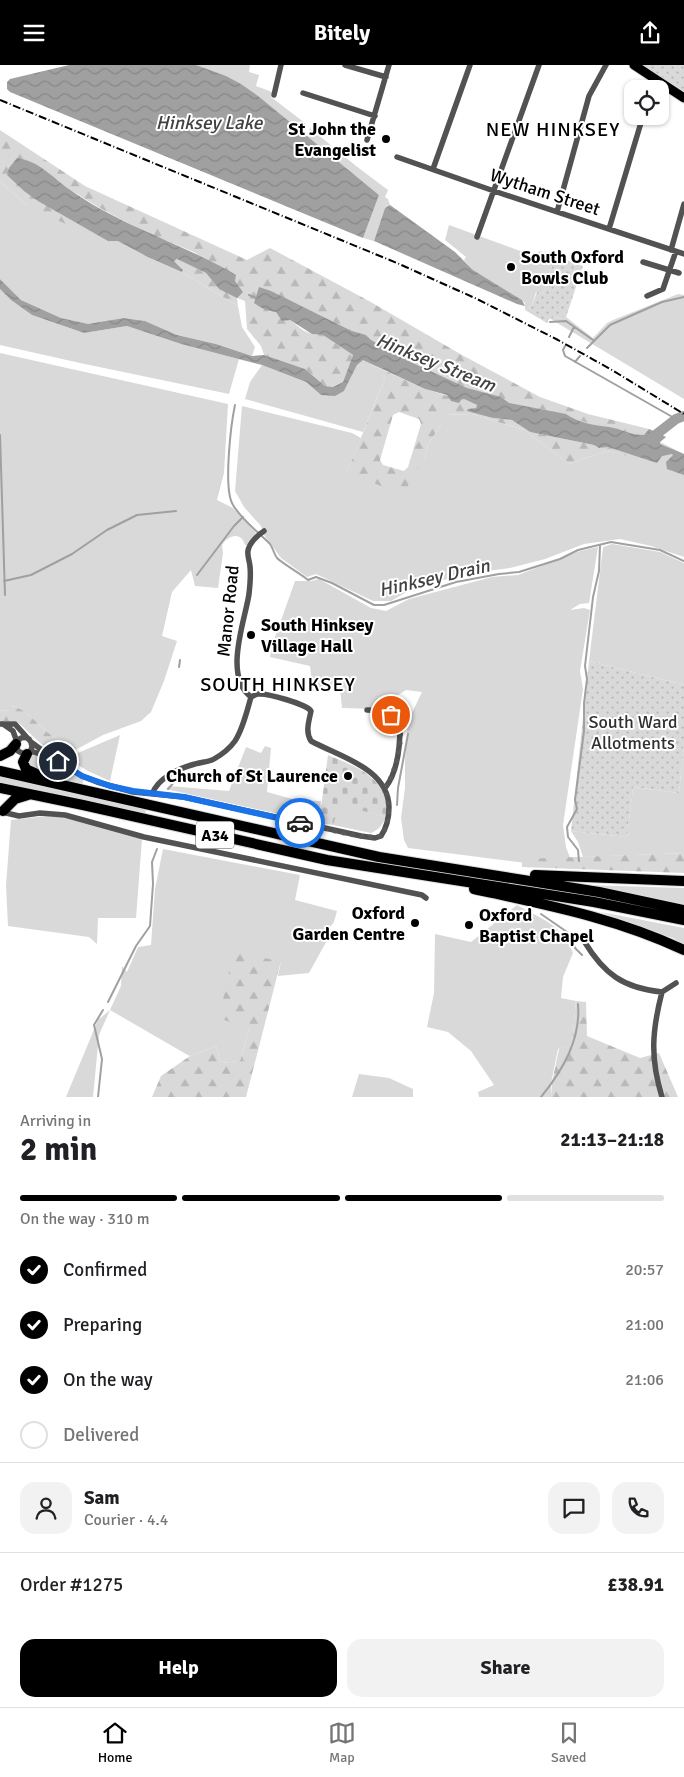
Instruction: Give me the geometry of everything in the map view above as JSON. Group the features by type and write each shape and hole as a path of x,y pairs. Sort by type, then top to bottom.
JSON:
{"highway":[{"path":"0,756 10,751 16,743"},
{"path":"28,753 23,762 29,772 70,787"},
{"name":"A34","path":"0,771 327,846 461,871 599,892 684,910"},
{"path":"0,790 5,800 2,812"},
{"name":"A34","path":"0,790 36,795 276,849 431,877 594,902 684,920"},
{"path":"2,812 19,797 36,795"},
{"path":"461,871 684,881"},
{"path":"431,877 463,887 600,918 653,936 684,950"}],"main road":[{"path":"634,65 651,80"},
{"path":"669,91 684,98"}],"street":[{"path":"274,95 281,65"},
{"path":"345,65 386,77"},
{"path":"367,139 389,65"},
{"path":"433,169 470,65"},
{"path":"477,237 539,65"},
{"path":"557,212 589,96 606,65"},
{"path":"303,93 374,116"},
{"path":"610,229 640,125"},
{"name":"Wytham Street","path":"397,157 684,254"},
{"path":"647,297 663,289 669,271 684,203"},
{"path":"643,263 679,273"},
{"name":"Manor Road","path":"251,697 245,692 240,683 237,650 239,633 249,593 250,569 248,551 261,533"},
{"path":"2,724 15,724 30,740 54,759 97,783 152,794 184,797 375,838 381,836 387,826 389,815 385,788 376,777 365,769 312,741 309,737 308,727 311,711 309,708 301,704 258,694 251,697 235,741 225,752 213,760 195,764 168,775 154,789 152,794"},
{"path":"371,710 382,710 391,715 400,727 394,772 385,788"},
{"path":"2,724 13,731 16,749 19,753 38,753 54,759"},
{"path":"16,743 24,737 30,740 32,747 28,753"},
{"path":"2,812 19,816 40,813 65,815 144,837 422,895 426,898"},
{"path":"584,941 593,956 616,979 662,992"},
{"path":"662,1097 657,1083 652,1044 655,1020 662,992 676,983"}],"green space":[{"path":"196,65 250,65 249,72 259,75 256,86 272,92 271,97 305,123 306,127 303,134 241,84"},
{"path":"642,65 684,65 684,92 669,82 669,80 665,80"},
{"path":"310,128 388,190 385,197 390,205 385,208 374,241 363,238 379,195 307,137"},
{"path":"0,130 85,186 247,260 270,248 540,397 588,414 649,429 644,435 632,435 572,418 566,414 509,403 501,397 467,388 402,358 371,340 366,335 352,331 301,306 255,303 270,312 276,312 290,320 304,331 323,335 353,355 343,382 333,387 325,386 305,369 264,355 261,346 247,329 245,301 237,298 238,306 182,272 183,270 174,261 177,259 206,273 219,289 240,288 235,281 194,252 145,232 98,207 69,189 43,169 38,201 70,219 74,228 28,206 0,182"},
{"path":"0,182 28,206 24,191 182,272 238,306 242,327 255,347 252,356 216,344 177,335 145,321 124,318 88,325 61,318 21,300 0,279"},
{"name":"South Oxford Bowls Club","path":"449,225 537,257 539,251 555,256 543,294 536,292 532,305 525,310 525,303 522,300 473,270 464,260 466,257 445,240"},
{"path":"555,256 583,266 566,317 550,318 547,323 525,310 532,305 537,292 543,294"},
{"path":"0,289 11,300 32,315 84,333 127,326 181,344 239,359 229,394 0,345"},
{"path":"678,294 684,295 684,399 549,318 566,317 593,338 607,323"},
{"path":"352,331 644,435 649,429 666,437 660,442 684,454 684,557 651,546 620,539 584,544 545,559 510,568 459,575 405,593 391,601 373,601 316,574 307,577 281,558 264,535 261,526 244,507 235,491 242,406 352,433 361,438 347,472 410,476 425,458 428,445 441,424 443,415 472,414 524,430 569,464 607,451 644,459 594,445 370,364 385,378 363,432 245,399 250,382 262,365 306,382 321,395 344,391 357,365"},
{"path":"0,353 228,404 224,473 217,500 233,508 256,533 250,546 245,545 238,536 231,537 222,545 223,553 218,588 195,586 191,570 172,592 162,636 177,641 164,681 151,712 141,721 103,735 79,748 54,737 16,707 10,706 10,711 0,710"},
{"path":"368,363 425,389 461,400 464,399 477,405 476,408 493,418 512,420 530,432 594,445 599,448 608,447 657,463 607,451 569,464 524,430 472,414 444,415 441,424 428,445 425,458 411,477 405,496 347,472 385,378","holes":["399,412 419,419 421,424 408,467 404,471 383,465 380,460 393,415"]},
{"path":"612,544 660,552 684,563 684,685 589,661 603,547"},
{"path":"598,547 589,603 580,604 570,610 584,608 590,610 580,671 583,689 563,825 566,847 574,869 408,848 404,840 401,818 405,788 408,721 422,692 406,690 377,709 342,708 340,688 313,691 310,666 270,657 274,640 295,581 319,579 371,608 386,611 409,599 492,577 518,575 580,551"},
{"name":"South Ward Allotments","path":"589,661 684,685 684,744 679,793 633,787 627,837 571,831"},
{"path":"10,706 22,710 54,737 79,748 65,753 61,750 56,755 20,724 15,721 0,721 0,710 10,711"},
{"path":"120,735 110,781 66,758"},
{"path":"684,744 684,853 583,857 578,842 571,831 627,837 633,787 679,793"},
{"path":"265,746 271,748 267,792 296,800 321,801 319,823 166,789 169,786 229,791 246,747 261,753"},
{"path":"34,754 42,756 84,779 82,785 34,772 27,761"},
{"path":"328,755 361,770 376,782 386,799 386,817 340,805 333,825 319,823"},
{"path":"0,775 146,809 145,815 0,784"},
{"path":"339,804 386,817 380,827 371,833 333,825"},
{"path":"60,816 142,839 136,918 98,918 97,944 89,937 8,926 6,885 11,820"},
{"path":"163,849 300,875 295,900 337,911 334,922 326,932 330,935 309,973 278,976 281,961 249,1029 240,1061 221,1063 216,1046 190,1056 110,1010 121,986 122,966 127,972 138,947 151,945 155,889"},
{"path":"684,853 684,873 522,867 522,859"},
{"path":"584,885 684,888 684,904"},
{"path":"517,905 557,929 573,953 563,977 561,998 576,1001 572,1044 558,1049 551,1083 552,1097 479,1097 478,1092 494,1085 471,1051 448,1032 427,1027 434,993 435,934 471,942"},
{"path":"601,912 684,928 684,945 673,938"},
{"path":"233,953 281,961 246,1097 152,1097 161,1076 190,1056 216,1046 221,1063 240,1061 249,1029 219,1018"},
{"path":"576,1001 586,1002 587,1036 640,1058 659,1053 678,1097 552,1097 552,1082 559,1049 572,1043"},
{"path":"110,1010 99,1035 93,1097 66,1097 98,1020"},
{"path":"359,1074 389,1078 413,1089 413,1097 352,1097"}],"water":[{"name":"Hinksey Lake","path":"69,65 196,65 226,76 241,84 379,195 363,238 10,92 7,89 7,82 10,79"},
{"path":"17,158 39,166 69,189 109,214 194,253 236,275 235,281 243,292 237,298 219,289 206,273 177,259 174,261 183,270 182,272 118,241 108,241 38,201 7,175 9,168"},
{"path":"390,205 455,252 473,270 522,300 525,306 374,241 385,208"},
{"path":"0,279 21,300 61,318 88,324 124,318 145,321 177,335 216,344 252,356 264,355 305,369 325,386 333,387 343,382 353,355 323,335 312,334 290,320 282,321 276,312 254,303 259,287 271,291 352,331 366,335 371,340 402,358 467,388 501,397 509,403 566,414 581,422 634,434 644,435 649,429 666,437 660,444 684,454 684,475 667,469 666,462 672,454 662,456 657,463 608,447 599,448 594,445 530,432 512,420 493,418 467,411 468,409 476,408 477,405 464,399 459,403 451,401 447,395 425,389 363,360 357,365 344,391 335,396 321,395 306,382 262,365 181,344 127,326 84,333 32,315 11,300 0,289"}],"waterway":[{"path":"249,295 256,298"},
{"path":"587,348 610,325 662,302 684,297"},
{"path":"550,322 566,321 593,340"},
{"path":"569,337 574,327"},
{"path":"565,346 563,350 565,356 676,419"},
{"path":"575,362 580,356"},
{"name":"Hinksey Drain","path":"235,405 228,471 230,497 233,505 245,521 270,544 277,558 283,563 308,580 316,577 332,583 374,605 384,605 456,582 519,572 560,559 578,550 611,542 660,550 684,561"},
{"name":"Hinksey Stream","path":"649,440 676,419 684,416"},
{"path":"0,435 5,595"},
{"path":"4,581 31,575 72,554 107,530 137,515 176,511"},
{"path":"197,575 243,517"},
{"path":"579,861 578,850 568,837 567,827 577,809 575,800 584,731 584,703 587,679 585,666 593,597 599,571 600,545"},
{"path":"179,667 180,660"},
{"path":"397,805 398,788 408,734"},
{"path":"168,789 176,780"},
{"path":"108,1002 136,946 150,926 153,884 152,862 157,849"},
{"path":"541,914 570,934 575,948 582,955"},
{"path":"541,1097 569,1054 577,1029 578,1004"},
{"path":"98,1097 102,1059 94,1025 103,1010"}],"railway":[{"path":"0,100 397,263 477,299 558,340 684,414"}],"way so far":[{"path":"300,823 361,836 375,838 381,836 387,826 389,815 385,788 390,783 394,772 400,732 399,725 391,715"}],"place":[{"name":"St John the Evangelist","path":"386,139"},
{"name":"South Oxford Bowls Club","path":"511,267"},
{"name":"South Hinksey Village Hall","path":"251,635"},
{"name":"Church of St Laurence","path":"348,776"},
{"name":"Oxford Garden Centre","path":"415,923"},
{"name":"Oxford Baptist Chapel","path":"469,925"}],"district":[{"name":"NEW HINKSEY","path":"553,129"},
{"name":"SOUTH HINKSEY","path":"278,684"}],"route":[{"path":"58,761 97,783 133,791 184,797 300,823"}]}
